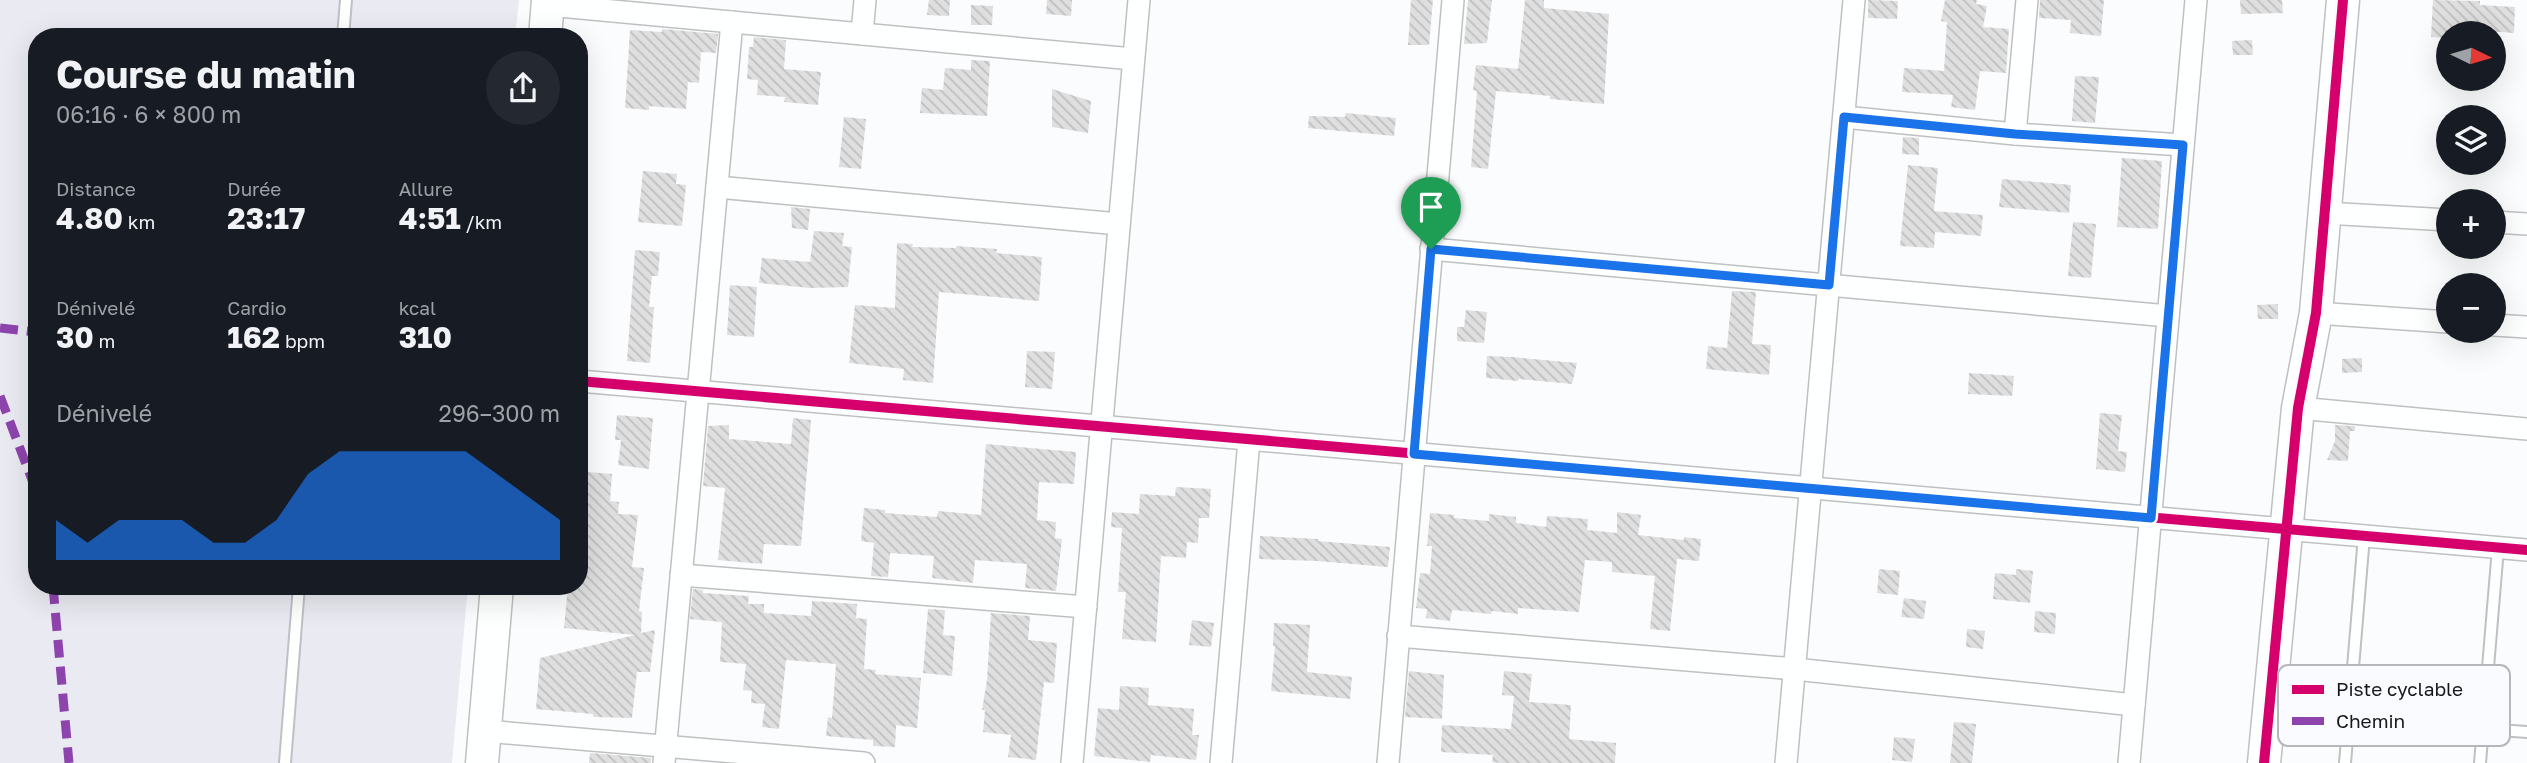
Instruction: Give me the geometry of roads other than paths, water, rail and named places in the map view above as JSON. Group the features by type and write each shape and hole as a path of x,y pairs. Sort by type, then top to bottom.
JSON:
{"street":[{"path":"862,34 865,0"},
{"path":"1072,763 1139,0"},
{"path":"1388,763 1452,0"},
{"path":"1786,763 1854,0"},
{"path":"2015,134 2027,0"},
{"path":"2129,763 2196,0"},
{"path":"2264,763 2298,408 2316,313 2343,0"},
{"path":"546,28 548,2 1133,59"},
{"path":"665,755 732,22"},
{"path":"1844,117 2015,134 2183,145"},
{"path":"717,187 1119,224"},
{"path":"2325,212 2436,219"},
{"path":"2506,223 2527,224"},
{"path":"1431,249 2168,316"},
{"path":"2316,313 2436,321"},
{"path":"2506,326 2527,327"},
{"path":"588,382 2527,550"},
{"path":"2298,408 2527,429"},
{"path":"1221,763 1249,439"},
{"path":"681,575 1086,607"},
{"path":"482,763 496,595"},
{"path":"1398,636 1795,669 2134,705"},
{"path":"485,731 665,755 864,763"}],"lane":[{"path":"344,28 346,0"},
{"path":"2353,665 2364,536"},
{"path":"2488,665 2498,548"},
{"path":"285,763 298,595"},
{"path":"2268,714 2278,715"}]}
